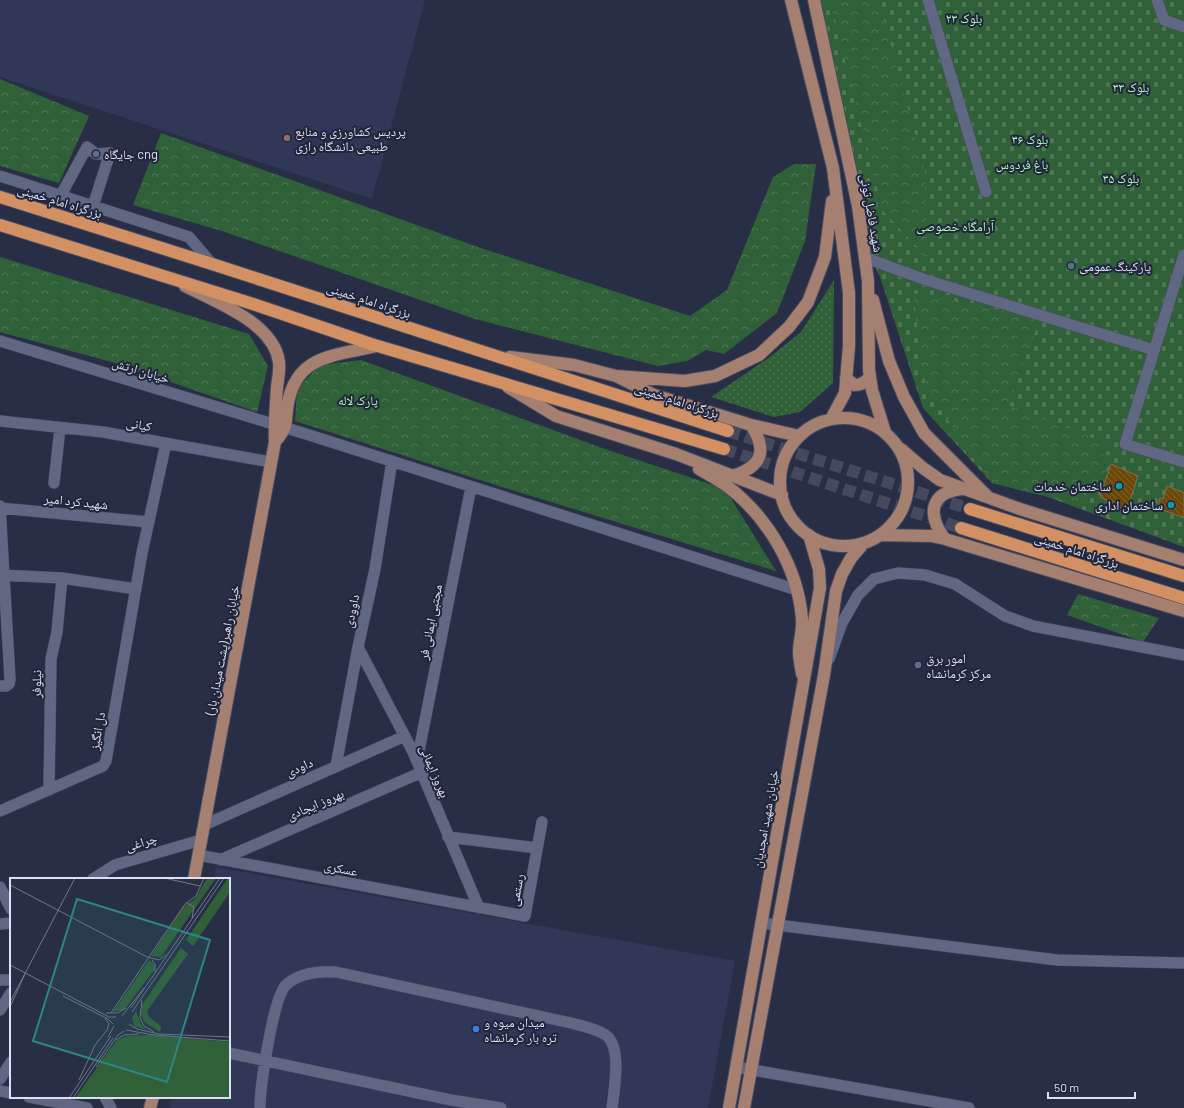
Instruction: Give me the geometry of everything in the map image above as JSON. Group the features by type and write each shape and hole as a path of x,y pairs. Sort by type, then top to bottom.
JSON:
{"highway":[{"name":"بزرگراه امام خمینی","path":"0,197 499,356 728,431"},
{"path":"0,225 253,304 376,346 724,449"},
{"name":"بزرگراه امام خمینی","path":"970,509 1184,576"},
{"name":"بزرگراه امام خمینی","path":"961,528 1184,598"}],"main road":[{"path":"791,0 833,168 849,293 849,346 845,393 831,419"},
{"name":"شهید فاضل تونی","path":"814,0 858,206 868,281 870,377 876,410 884,432"},
{"path":"616,376 685,381 715,376 759,355 790,327 808,302 825,257 831,214 833,168"},
{"name":"خیابان راهبر(پشت میدان بار)","path":"174,280 246,318 266,333 274,345 279,362 274,426 275,442 194,878"},
{"path":"868,281 889,361 904,397 924,433 989,498"},
{"path":"275,442 286,429 288,404 292,387 311,364 324,357 376,346"},
{"path":"499,356 574,364 616,376 654,395 751,425 799,436"},
{"path":"846,378 854,385 858,385 864,383 870,377"},
{"path":"505,385 556,416 676,454 782,495"},
{"path":"897,446 906,464 907,470 908,484 905,504 895,521 880,535 864,543 845,546 826,543 809,535 797,524 787,510 782,495 781,474 787,454 799,436 814,425 831,419 850,418 868,422 884,432 897,446 922,468 940,480 989,498 1184,560"},
{"path":"733,476 752,468 757,463 761,450 759,437 751,425"},
{"path":"676,454 728,487 756,512 774,537 788,563 797,590 803,620 799,652 804,685"},
{"path":"945,539 934,522 934,503 941,495 955,490 964,489"},
{"name":"خیابان شهید امجدیان","path":"729,1108 820,588 819,569 809,535"},
{"path":"880,535 931,536 945,539 1184,611"},
{"path":"744,1108 824,675 836,591 845,568 851,558 864,543"},
{"path":"150,1108 152,1098"}],"street":[{"path":"928,0 986,192"},
{"path":"1157,0 1164,20 1184,27"},
{"path":"61,195 87,147 96,154 110,153 93,206"},
{"path":"0,176 189,237 212,264"},
{"path":"1184,254 1125,444 1184,462"},
{"path":"866,258 926,280 1154,350"},
{"name":"خیابان ارتش","path":"0,341 392,461 471,488 797,590"},
{"name":"کیانی","path":"0,421 104,432 271,462"},
{"path":"54,483 60,428"},
{"name":"دل انگیز","path":"0,812 103,766 106,761 136,589 166,443"},
{"name":"داوودی","path":"336,766 358,647 375,569 392,461"},
{"name":"مجتبی ایمانی فر","path":"417,762 471,488"},
{"path":"0,507 2,575 10,679 9,684 6,686 0,686"},
{"name":"شهید کرد امیر","path":"0,507 149,522"},
{"path":"824,675 842,623 858,595 874,579 898,573 925,575 955,584 1005,616 1033,626 1184,655"},
{"path":"2,575 62,578 136,589"},
{"name":"نیلوفر","path":"49,790 51,659 57,632 62,578"},
{"name":"بهروز ایمانی","path":"358,647 405,736 479,908"},
{"name":"داودی","path":"204,825 405,736"},
{"name":"بهروز ایجادی","path":"220,860 420,773"},
{"name":"رستمی","path":"479,908 525,916 542,822"},
{"path":"448,838 537,848"},
{"name":"چراغی","path":"94,878 112,866 201,840"},
{"name":"عسکری","path":"198,855 479,908"},
{"path":"0,887 10,907"},
{"path":"0,924 10,923"},
{"path":"761,923 1057,960 1184,963"},
{"path":"260,1108 266,1060 279,996 286,985 310,973 336,972 571,1023 604,1034 614,1047 616,1070 612,1108"},
{"path":"0,1010 10,995"},
{"path":"230,1053 451,1100 501,1108"},
{"path":"0,1079 10,1064"},
{"path":"736,1067 969,1108"},
{"path":"0,1091 10,1094"},
{"path":"26,1108 29,1098"},
{"path":"34,1098 79,1107"},
{"path":"106,1098 111,1108"}],"shaded area":[{"name":"پردیس کشاورزی و منابع طبیعی دانشگاه رازی","path":"0,0 425,0 372,199 0,77"},
{"name":"میدان میوه و تره بار کرمانشاه","path":"216,867 735,961 708,1108 170,1108 172,1098 230,1098 230,878 214,878"}],"green space":[{"name":"باغ فردوس","path":"820,0 1184,0 1184,547 1045,496 992,483 923,408 880,277 862,239"},
{"path":"830,0 879,0 925,172 927,258 883,211"},
{"path":"0,79 89,116 59,183 0,166"},
{"path":"161,133 478,247 690,316 727,290 773,177 794,164 816,164 805,241 777,313 724,354 706,350 687,361 658,366 475,319 222,231 133,205"},
{"path":"0,257 249,334 268,366 257,412 119,364 0,332"},
{"path":"834,280 833,383 800,412 774,417 711,397 767,359 801,332"},
{"path":"913,293 1040,318 1008,405 1089,436 1110,447 1111,451 1100,452 1110,460 1097,494 1085,491 1080,505 992,483 926,389"},
{"name":"پارک لاله","path":"361,360 605,449 725,489 776,571 515,491 295,421 297,389 320,365"},
{"path":"1078,594 1159,618 1143,642 1067,615"}],"building":[{"name":"ساختمان خدمات","path":"1111,464 1138,476 1127,510 1100,497"},
{"name":"ساختمان اداری","path":"1167,486 1184,493 1184,518 1158,508 1160,498 1163,499"}],"tunnel":[{"path":"728,431 970,509"},
{"path":"724,449 961,528"}],"place":[{"name":"پردیس کشاورزی و منابع طبیعی دانشگاه رازی","path":"287,138"},
{"name":"جایگاه cng","path":"96,154"},
{"name":"پارکینگ عمومی","path":"1071,266"},
{"name":"ساختمان خدمات","path":"1119,486"},
{"name":"ساختمان اداری","path":"1171,505"},
{"name":"امور برق مرکز کرمانشاه","path":"918,665"},
{"name":"میدان میوه و تره بار کرمانشاه","path":"476,1029"}],"park label":[{"name":"بلوک ۲۳","path":"964,18"},
{"name":"بلوک ۳۳","path":"1131,87"},
{"name":"بلوک ۳۶","path":"1030,139"},
{"name":"بلوک ۳۵","path":"1121,178"},
{"name":"آرامگاه خصوصی","path":"955,226"}]}
